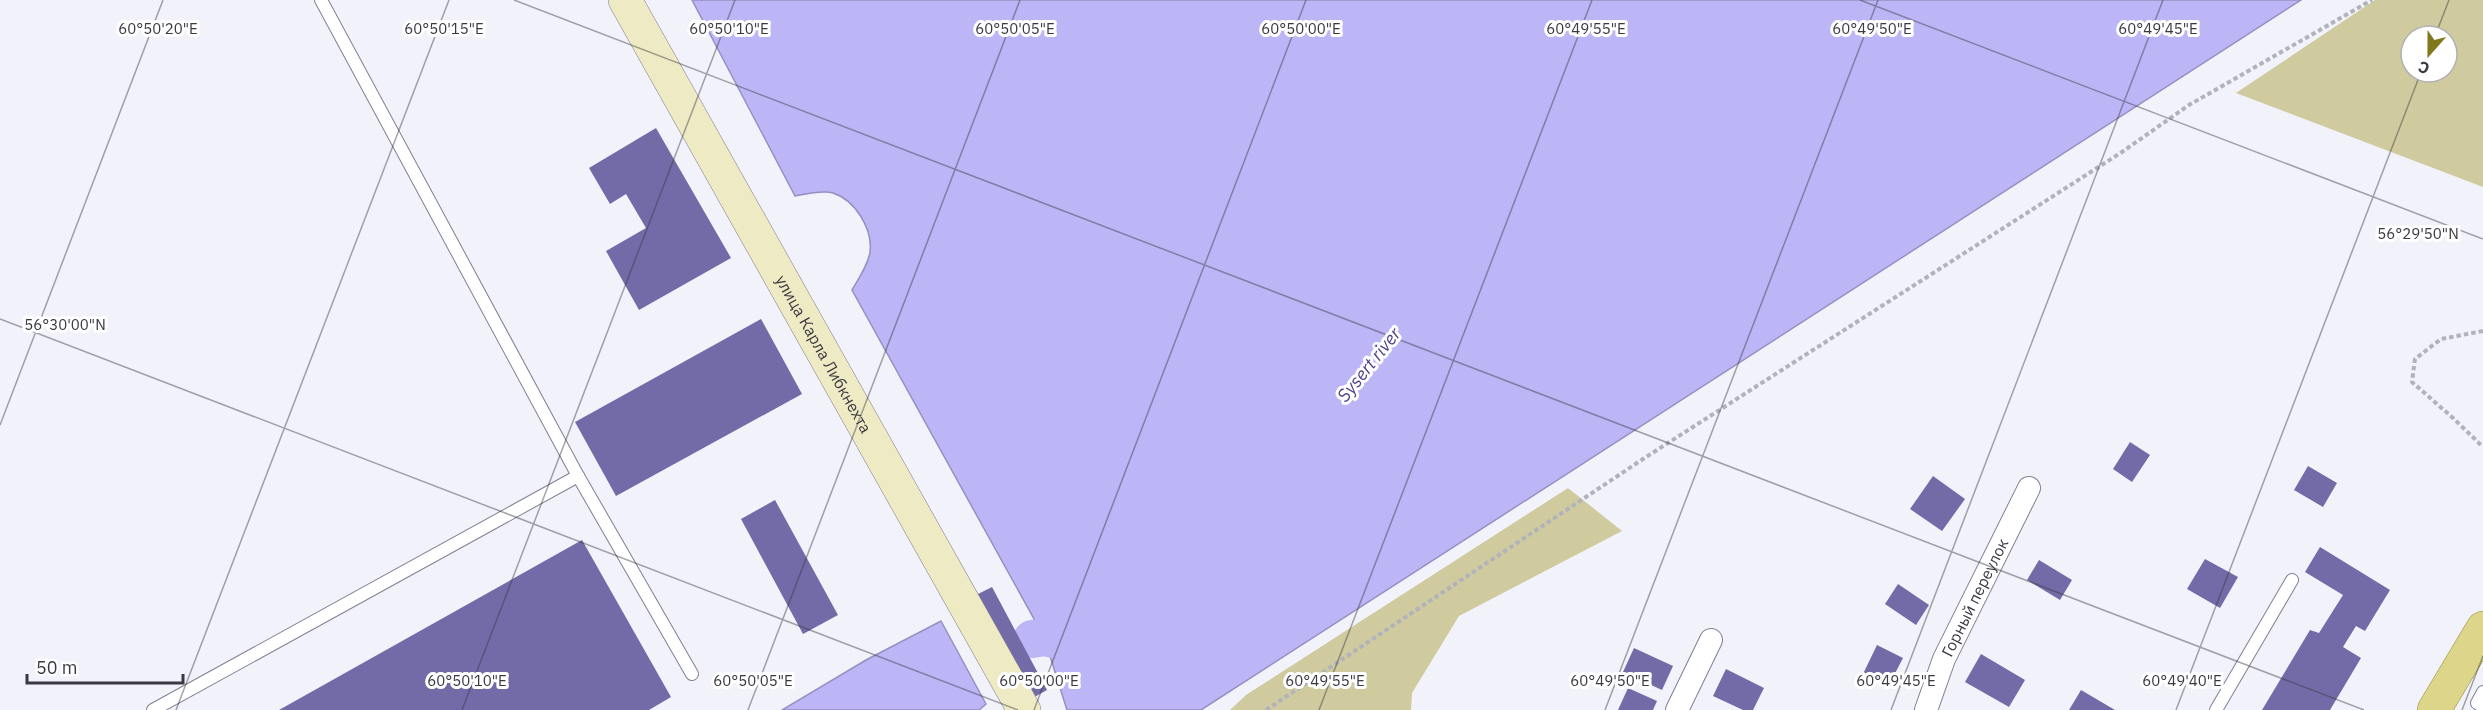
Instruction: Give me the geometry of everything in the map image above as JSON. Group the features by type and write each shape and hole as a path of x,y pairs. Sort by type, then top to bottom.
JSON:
{"main road":[{"path":"2434,710 2483,628"}],"street":[{"name":"улица Карла Либкнехта","path":"625,0 1024,710"},
{"name":"Горный переулок","path":"1926,710 1944,659 2029,488"},
{"path":"1677,710 1712,640"}],"lane":[{"path":"321,0 578,476 692,674"},
{"path":"153,710 578,476"},
{"path":"2216,710 2292,580"},
{"path":"2483,692 2477,704 2483,707"}],"path":[{"path":"1266,710 1643,459 2122,152 2189,105 2372,0"},
{"path":"2483,332 2441,339 2415,359 2412,382 2483,447"}],"shaded area":[{"path":"2375,0 2483,0 2483,187 2236,93"},
{"path":"1568,488 1622,531 1459,616 1412,693 1411,710 1230,710 1246,695"}],"water":[{"path":"692,0 2301,0 1201,710 1067,710 1044,637 852,290 865,267 870,252 869,234 861,216 848,202 833,193 819,192 795,196"},
{"path":"941,621 986,704 979,710 782,710 866,660"}],"building":[{"path":"656,128 731,258 639,310 606,251 646,228 626,194 610,204 589,168"},
{"path":"761,319 802,394 616,496 575,422"},
{"path":"2130,442 2150,455 2132,482 2113,469"},
{"path":"2308,466 2337,483 2323,507 2294,490"},
{"path":"1933,476 1965,499 1942,531 1910,509"},
{"path":"775,500 838,615 803,634 741,519"},
{"path":"582,540 671,697 649,710 279,710"},
{"path":"2320,547 2390,590 2365,631 2356,626 2343,647 2361,658 2330,710 2262,710 2310,630 2319,633 2343,595 2305,572"},
{"path":"2205,559 2238,577 2220,608 2187,589"},
{"path":"2039,560 2072,580 2060,600 2027,580"},
{"path":"1898,584 1929,605 1916,625 1885,604"},
{"path":"992,587 1047,690 1029,700 974,596"},
{"path":"1877,645 1903,658 1888,687 1863,674"},
{"path":"1634,648 1673,666 1662,690 1623,672"},
{"path":"1981,654 2025,680 2009,707 1965,682"},
{"path":"1726,669 1764,688 1753,710 1743,710 1713,696"},
{"path":"1628,688 1657,701 1653,710 1618,710"},
{"path":"2081,690 2115,710 2069,710"}],"waterway":[{"name":"Sysert river","path":"1032,639 1044,637 1094,648"}]}
